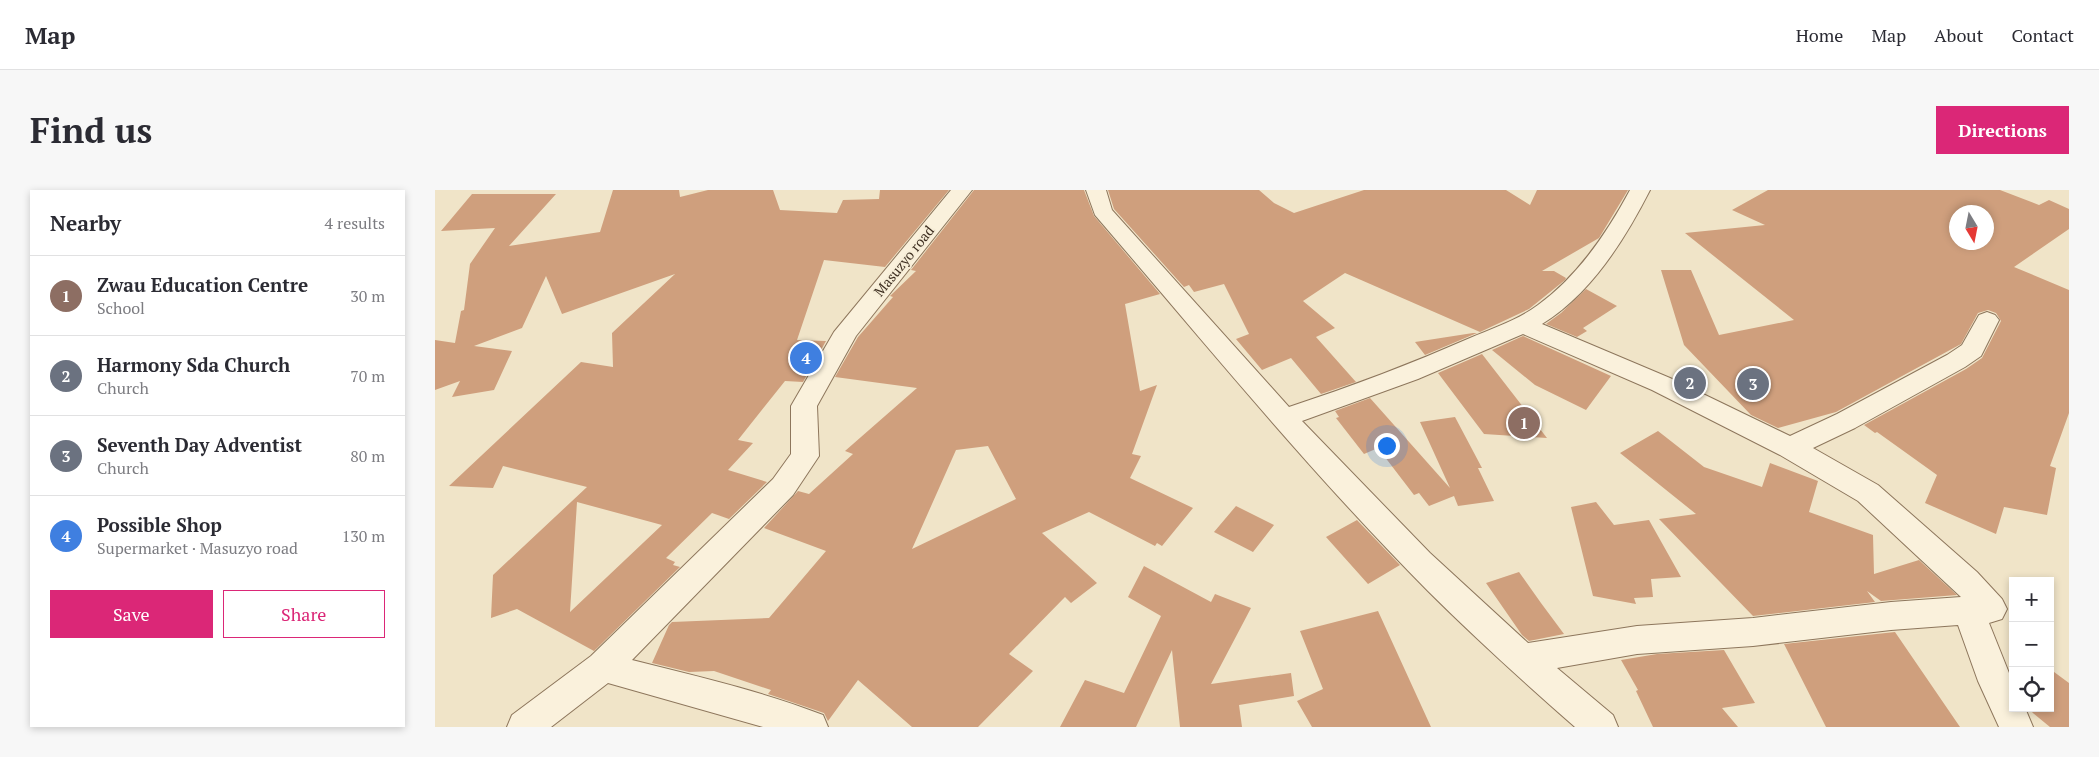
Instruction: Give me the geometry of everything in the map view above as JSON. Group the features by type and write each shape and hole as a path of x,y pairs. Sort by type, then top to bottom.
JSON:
{"street":[{"name":"Masuzyo road","path":"524,727 603,667 783,486 805,456 804,406 846,332 962,190"},
{"path":"1096,190 1102,211 1283,418 1419,562 1521,658 1601,727"},
{"path":"1283,418 1369,389 1442,360 1522,324 1547,309 1599,258 1623,223 1640,190"},
{"path":"1790,448 1846,421 1956,361 1972,350 1987,320"},
{"path":"1521,658 1637,640 1753,632 1891,616 1991,609 1966,581 1868,493 1790,448 1661,384 1522,324"},
{"path":"1968,611 1981,639 1995,681 2016,727"},
{"path":"603,667 742,704 811,727"}],"building":[{"path":"613,190 679,190 680,197 708,190 773,190 780,210 837,213 843,200 879,199 880,190 949,190 885,267 824,260 797,340 826,341 803,382 785,381 738,440 753,443 728,470 767,482 729,519 712,513 666,558 675,562 673,565 680,567 594,651 517,609 491,618 493,575 587,487 503,466 493,488 449,486 581,362 613,367 612,333 675,274 562,314 546,276 522,328 474,346 512,351 494,390 452,397 460,381 435,390 435,340 455,343 461,311 464,310 470,264 495,228 441,231 472,194 556,194 509,246 600,232","holes":["577,502 662,525 570,612"]},
{"path":"974,190 1084,190 1094,216 1160,294 1125,304 1140,391 1157,385 1132,454 1141,456 1130,478 1193,508 1162,546 1157,543 1155,546 1089,512 1042,533 1097,583 1071,603 1065,597 1009,654 1033,671 978,727 912,727 858,680 828,721 824,713 768,694 771,690 714,671 689,672 652,663 672,622 769,618 826,551 764,528 798,491 809,494 853,454 845,451 917,388 835,377 858,337 893,297 890,296 916,271 911,270","holes":["988,446 1016,499 912,549 956,450"]},
{"path":"1108,190 1259,190 1274,203 1294,213 1364,190 1506,190 1530,205 1537,190 1628,190 1599,238 1542,271 1554,271 1566,278 1565,280 1529,309 1480,332 1345,273 1303,301 1335,328 1316,337 1356,382 1321,394 1291,358 1262,370 1236,339 1249,334 1224,284 1194,292 1189,285 1184,287 1114,209"},
{"path":"1768,190 2000,190 2039,205 2049,200 2069,209 2069,229 2014,267 2069,290 2069,413 2050,466 2056,468 2047,515 2004,507 1996,534 1925,503 1937,475 1877,432 1875,433 1864,425 1966,369 1982,358 2001,321 1996,313 1988,310 1978,313 1961,344 1836,412 1778,428 1751,415 1684,345 1661,270 1691,270 1719,335 1794,320 1685,233 1765,225 1732,210"},
{"path":"1586,289 1617,306 1583,328 1587,331 1577,337 1546,324 1561,313"},
{"path":"1477,333 1425,355 1415,342"},
{"path":"1523,336 1611,376 1586,410 1535,385 1492,350"},
{"path":"1482,354 1547,438 1484,434 1438,373"},
{"path":"1370,398 1450,488 1420,422 1455,417 1482,468 1478,468 1494,501 1458,506 1454,496 1429,506 1419,493 1414,495 1378,448 1364,454 1336,418 1339,417 1335,411"},
{"path":"1658,431 1704,467 1762,487 1770,463 1818,481 1809,512 1873,535 1874,574 1919,560 1957,595 1881,601 1867,591 1875,602 1753,616 1659,519 1696,514 1620,453"},
{"path":"1596,502 1614,525 1649,520 1681,577 1651,579 1653,597 1634,598 1636,604 1593,596 1571,507"},
{"path":"1236,506 1274,525 1253,552 1214,532"},
{"path":"1357,520 1400,565 1368,584 1326,537"},
{"path":"1144,566 1211,602 1215,594 1251,608 1211,684 1291,673 1294,696 1239,705 1242,727 1180,727 1172,650 1136,727 1060,727 1085,680 1124,693 1161,616 1128,597"},
{"path":"1519,572 1564,634 1529,641 1522,635 1486,583"},
{"path":"1378,611 1431,727 1312,727 1297,701 1323,689 1300,631"},
{"path":"1895,632 1960,727 1826,727 1784,644"},
{"path":"1724,650 1755,703 1722,708 1738,727 1653,727 1636,691 1638,690 1621,660 1657,654"},
{"path":"2054,672 2069,683 2069,727 2050,727 2032,712 2054,712"}],"place":[{"name":"Possible Shop","path":"806,358"},
{"name":"Harmony Sda Church","path":"1690,383"},
{"name":"Seventh Day Adventist","path":"1753,384"},
{"name":"Zwau Education Centre","path":"1524,423"}]}
